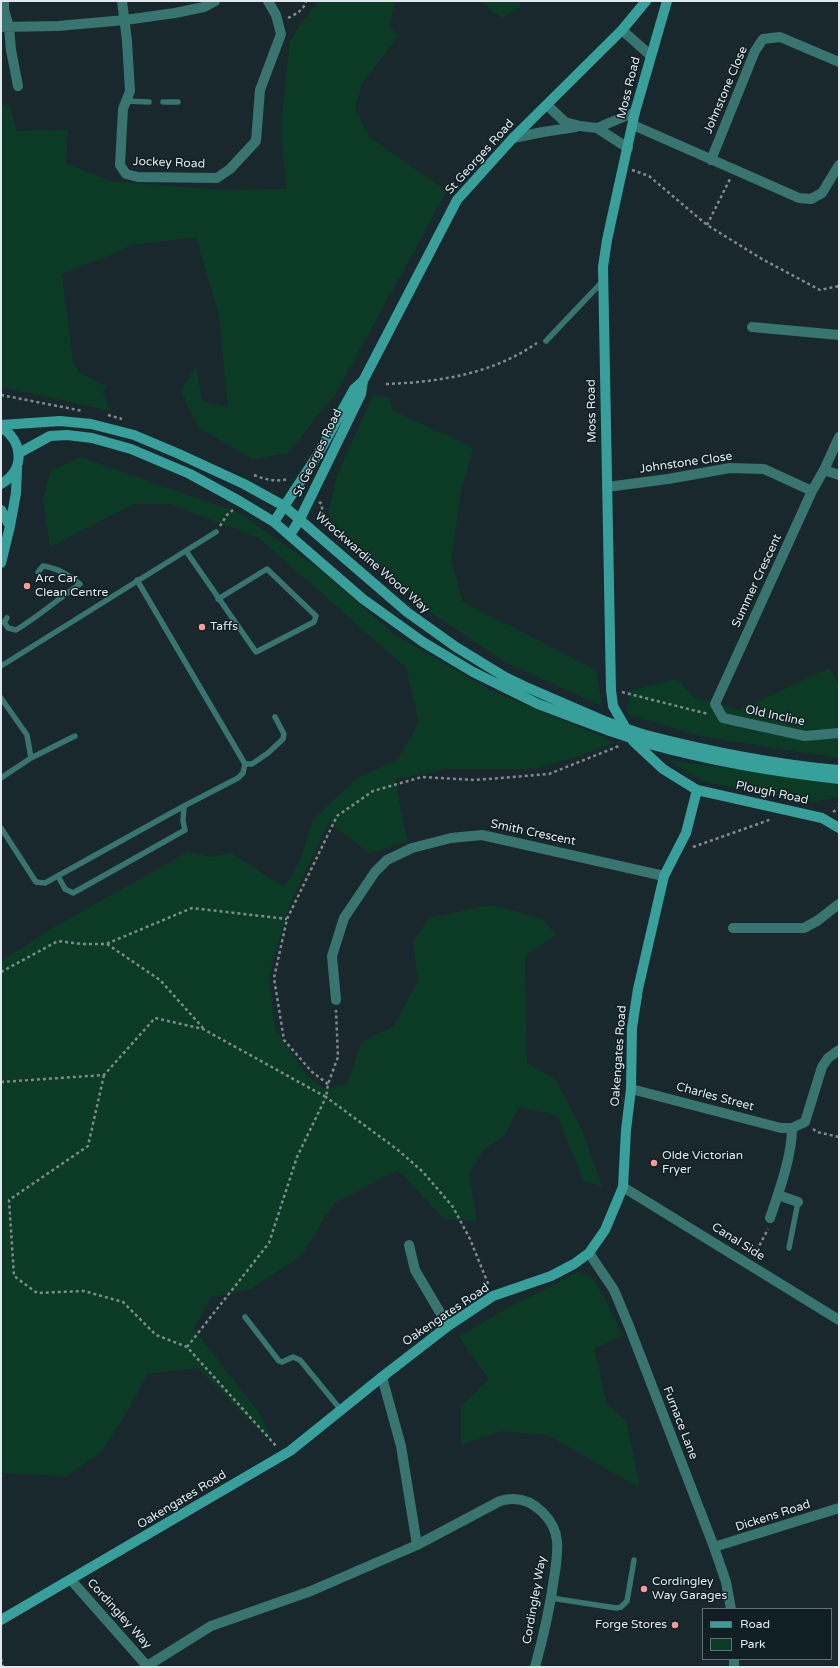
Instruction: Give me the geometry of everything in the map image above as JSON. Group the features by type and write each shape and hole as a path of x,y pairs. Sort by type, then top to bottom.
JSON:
{"street":[{"path":"4,1 5,27 18,86"},
{"name":"Jockey Road","path":"122,1 125,20 130,91 123,109 120,165 126,174 138,177 217,178 230,169 256,141 260,90 281,34 279,23 268,1"},
{"path":"5,27 58,26 125,20 204,7 215,1"},
{"name":"St Georges Road","path":"290,535 300,519 361,394 363,381 457,200 513,138 622,30 646,1"},
{"name":"Moss Road","path":"667,1 650,55 635,112 624,168 607,240 603,267 612,690 613,706 632,741 663,769 697,790"},
{"path":"622,30 650,55"},
{"name":"Johnstone Close","path":"711,160 755,51 763,39 780,36 839,62"},
{"path":"547,105 564,122 597,128 628,148"},
{"path":"597,128 635,112"},
{"path":"633,125 800,198 811,199 822,193 839,165"},
{"path":"513,138 580,126"},
{"path":"752,327 839,335"},
{"name":"St Georges Road","path":"274,522 317,456 354,389 363,381"},
{"name":"Wrockwardine Wood Way","path":"1,426 60,421 92,424 134,435 180,454 244,484 284,506 407,612 456,647 512,680 649,744 729,763 787,773 839,779"},
{"path":"1,426 16,442 19,453 16,493 1,563"},
{"name":"Wrockwardine Wood Way","path":"19,453 50,436 67,435 92,438 131,449 190,474 274,522 363,599 423,642 473,672 538,704 609,726 729,755 784,764 839,770"},
{"name":"Summer Crescent","path":"723,718 715,704 812,491 824,470 839,437"},
{"path":"1,484 9,479 17,468"},
{"name":"Johnstone Close","path":"607,488 730,468 764,469 812,491"},
{"path":"824,470 839,476"},
{"path":"1,510 10,526"},
{"name":"Old Incline","path":"723,718 805,736 839,733"},
{"name":"Plough Road","path":"697,790 822,818 839,828"},
{"name":"Oakengates Road","path":"1,1620 284,1455 448,1326 493,1296 551,1276 574,1264 589,1253 605,1230 623,1187 626,1130 631,1089 632,1028 638,989 664,876 686,834 697,790"},
{"name":"Smith Crescent","path":"336,1000 332,956 344,918 375,872 387,860 412,848 451,838 482,835 664,876"},
{"path":"733,928 804,928 817,921 839,904"},
{"path":"770,1218 778,1195 790,1145 792,1128 805,1122 822,1067 828,1058 839,1050"},
{"name":"Charles Street","path":"631,1089 781,1128 792,1128"},
{"name":"Canal Side","path":"623,1187 839,1320"},
{"path":"778,1195 798,1202"},
{"path":"409,1245 415,1270 448,1326"},
{"name":"Furnace Lane","path":"589,1253 614,1290 629,1326 714,1547 726,1582 731,1608"},
{"path":"382,1377 401,1446 417,1545"},
{"name":"Cordingley Way","path":"71,1580 148,1666 211,1626 311,1591 417,1545 500,1501 513,1499 525,1502 538,1509 548,1517 557,1540 557,1558 551,1598 535,1667"},
{"name":"Dickens Road","path":"714,1547 839,1508"}],"lane":[{"path":"126,101 149,102"},
{"path":"163,102 178,102"},
{"path":"546,341 604,281"},
{"path":"1,666 216,532"},
{"path":"186,550 218,599 256,652 314,622 316,616 267,569 218,599"},
{"path":"7,618 4,622 8,628 16,630 37,617 58,599 80,584 65,573 52,567 43,566 38,572"},
{"path":"1,828 36,882 45,884 184,806 238,778 243,773 245,764 137,580"},
{"path":"1,698 27,735 31,758"},
{"path":"245,764 252,764 268,753 283,739 284,734 275,717"},
{"path":"1,778 31,758 75,736"},
{"path":"58,876 65,889 74,893 184,830 184,806"},
{"path":"789,1248 798,1202"},
{"path":"245,1317 280,1361 282,1362 293,1357 300,1360 341,1410"},
{"path":"551,1598 616,1608 621,1607 627,1601 634,1560"}],"path":[{"path":"279,23 298,13 306,4 306,1"},
{"path":"624,168 649,176 707,225 762,259 820,290 839,286"},
{"path":"707,225 735,170"},
{"path":"386,384 462,376 480,371 521,354 549,334 553,334"},
{"path":"252,474 266,480 276,481 289,479 291,476"},
{"path":"322,504 322,516 338,537"},
{"path":"216,532 227,515 236,507"},
{"path":"612,690 723,718"},
{"path":"328,1084 312,1072 284,1040 274,978 287,919 337,816 373,791 422,777 475,780 549,774 632,741"},
{"path":"693,847 778,817"},
{"path":"1,972 58,941 81,944 106,944 192,908 287,919"},
{"path":"106,944 160,980 204,1029"},
{"path":"187,1347 269,1243 297,1157 326,1096 328,1084 338,1057 336,1000"},
{"path":"284,1455 187,1347 156,1335 123,1302 84,1291 38,1293 14,1276 9,1200 88,1146 104,1075 155,1018 204,1029 326,1096 398,1150 423,1172 453,1207 470,1239 493,1296"},
{"path":"1,1082 104,1075"},
{"path":"805,1122 817,1132 839,1137"},
{"path":"749,1264 768,1230 770,1218"},
{"path":"1,1659 3,1667"}],"green space":[{"path":"318,1 395,1 390,27 399,35 362,83 355,108 370,138 447,191 336,393 288,453 252,459 198,427 181,391 196,366 202,401 228,407 219,315 196,237 131,245 113,254 62,274 73,361 79,373 107,386 102,393 111,411 1,387 1,107 9,104 17,131 68,130 66,163 108,181 220,190 286,189 281,127 290,40"},
{"path":"480,1 519,1 521,7 501,18"},
{"path":"373,396 389,397 393,411 473,447 461,493 451,561 463,602 596,670 602,706 506,663 427,610 333,522 328,514 338,473"},
{"path":"80,457 239,513 321,570 395,635 490,690 615,742 582,755 533,769 447,769 395,779 407,841 370,854 329,822 289,906 269,975 275,1028 307,1076 324,1088 347,1085 361,1043 394,1026 418,981 413,942 429,918 492,905 543,919 556,935 525,955 527,1063 555,1079 582,1129 602,1187 583,1180 557,1115 519,1107 504,1136 483,1150 469,1174 477,1221 444,1219 398,1170 334,1203 301,1256 251,1289 211,1297 194,1329 262,1417 273,1444 198,1368 147,1374 130,1407 101,1452 67,1476 1,1473 1,961 58,925 188,852 210,857 231,853 284,887 294,872 304,851 312,821 358,777 398,760 419,721 406,668 259,538 170,504 134,504 50,547 43,500 51,471"},
{"path":"830,668 839,686 839,758 701,736 627,714 629,691 677,679 695,698 739,710"},
{"path":"668,760 839,784 839,797 814,802 705,782"},
{"path":"578,1272 594,1279 623,1335 594,1349 607,1404 626,1420 640,1488 548,1435 500,1431 461,1445 461,1406 489,1379 459,1337 499,1313"}],"place":[{"name":"Arc Car Clean Centre","path":"27,586"},
{"name":"Taffs","path":"202,627"},
{"name":"Olde Victorian Fryer","path":"654,1163"},
{"name":"Cordingley Way Garages","path":"644,1589"},
{"name":"Forge Stores","path":"675,1625"}]}
